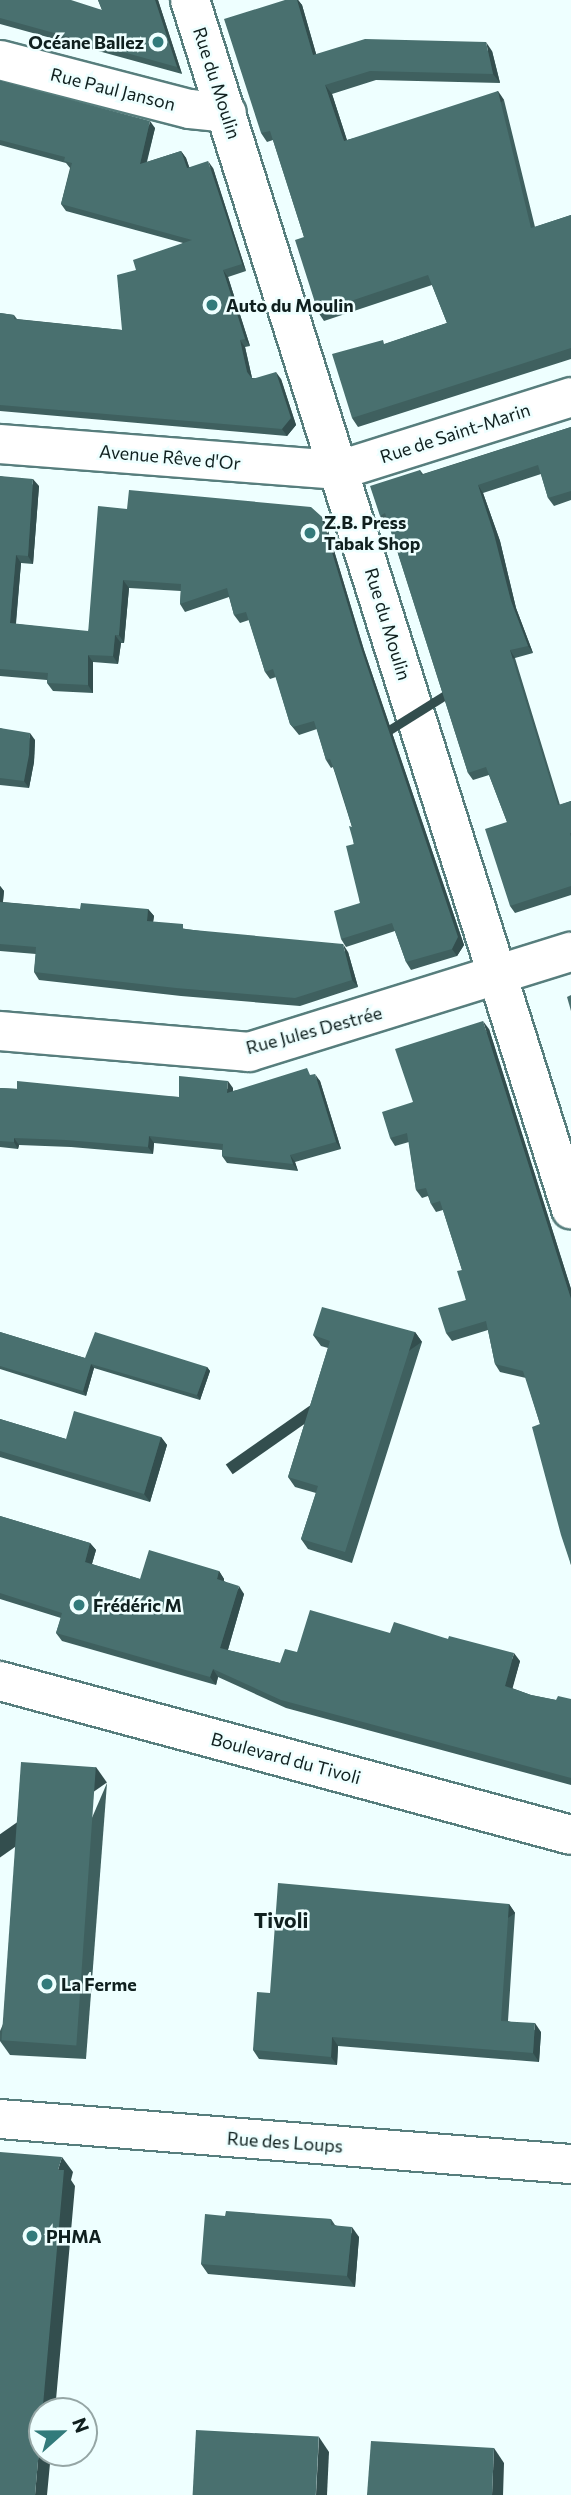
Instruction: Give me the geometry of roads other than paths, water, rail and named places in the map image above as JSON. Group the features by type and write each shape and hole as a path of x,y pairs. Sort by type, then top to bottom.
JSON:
{"street":[{"name":"Rue du Moulin","path":"190,0 571,1209"},
{"name":"Rue Paul Janson","path":"0,60 190,109 227,113"},
{"name":"Rue de Saint-Marin","path":"340,470 571,397"},
{"name":"Avenue Rêve d'Or","path":"0,444 340,470"},
{"name":"Rue Jules Destrée","path":"0,1031 250,1052 571,952"},
{"name":"Boulevard du Tivoli","path":"0,1681 571,1835"},
{"name":"Rue des Loups","path":"0,2119 571,2164"}],"place":[{"name":"Océane Ballez","path":"158,42"},
{"name":"Auto du Moulin","path":"212,305"},
{"name":"Z.B. Press Tabak Shop","path":"310,533"},
{"name":"Frédéric M","path":"79,1605"},
{"name":"La Ferme","path":"47,1984"},
{"name":"PHMA","path":"32,2236"}],"district":[{"name":"Tivoli","path":"281,1920"}]}
